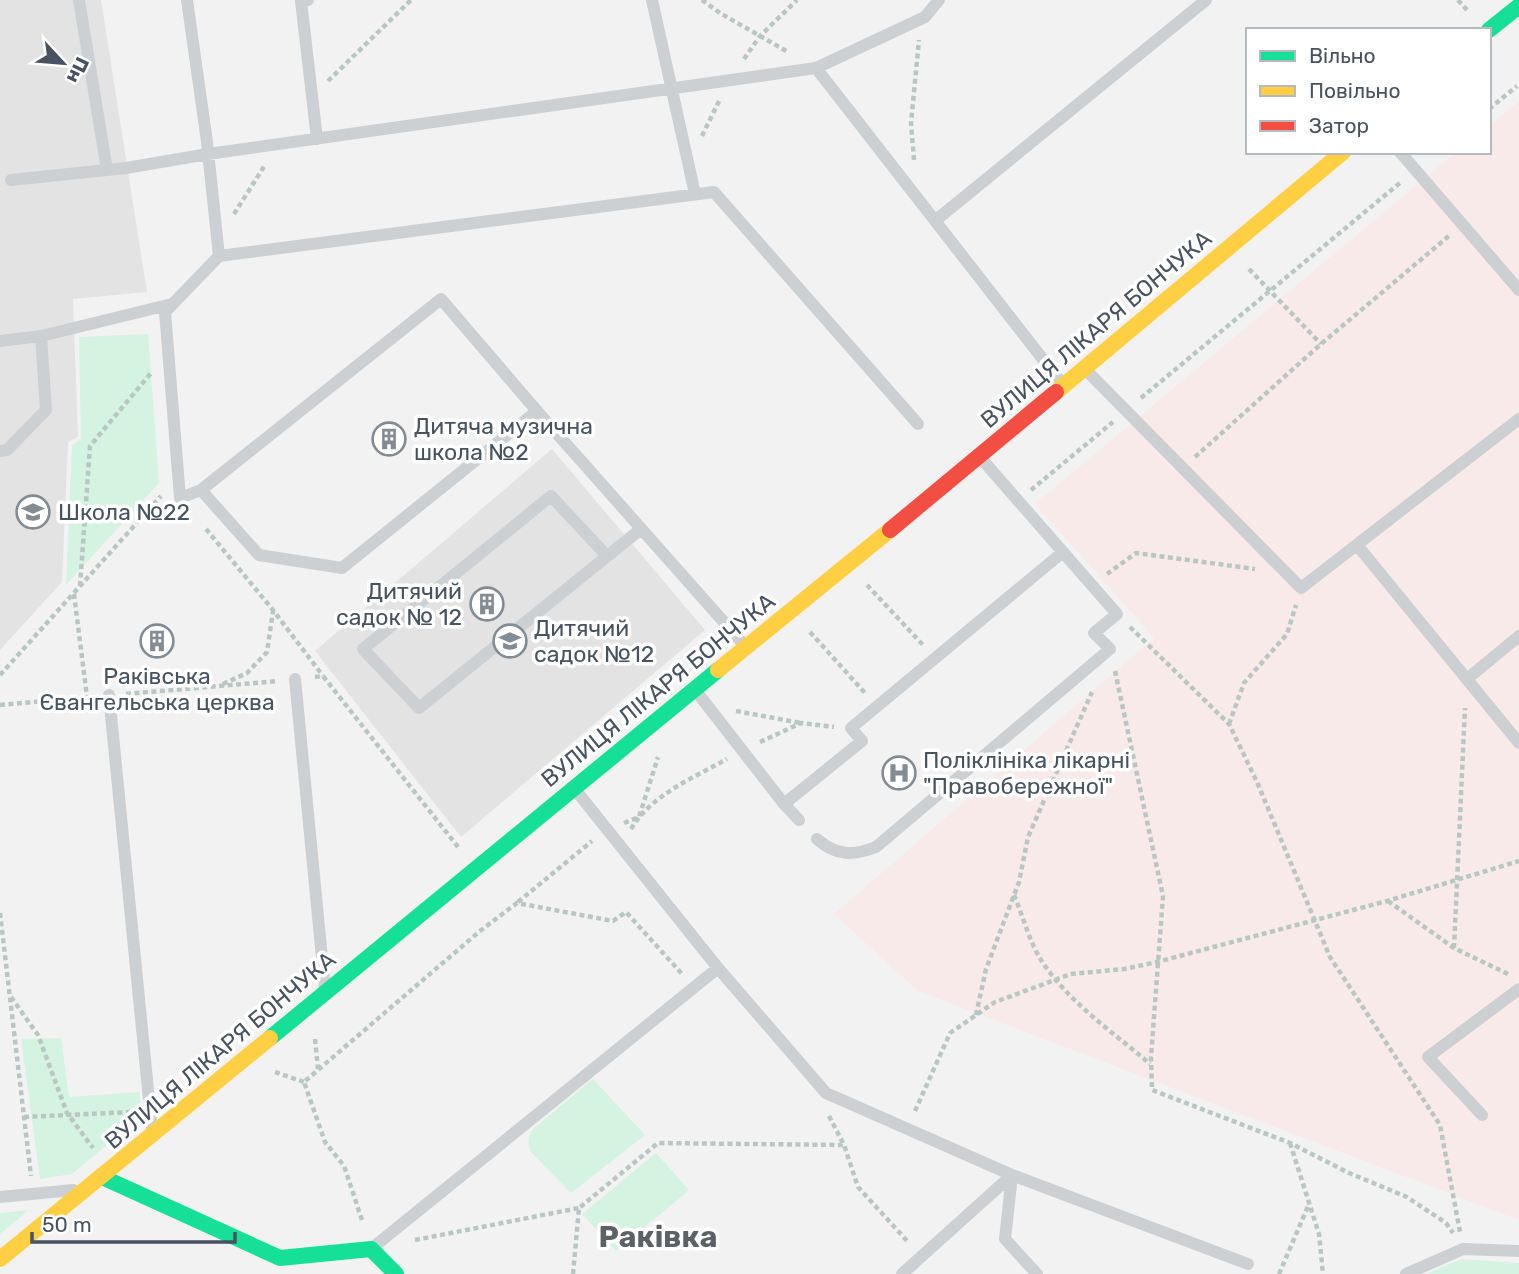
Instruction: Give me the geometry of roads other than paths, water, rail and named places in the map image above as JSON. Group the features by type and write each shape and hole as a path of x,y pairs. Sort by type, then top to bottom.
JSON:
{"street":[{"path":"1491,28 1519,6"},
{"name":"ВУЛИЦЯ ЛІКАРЯ БОНЧУКА","path":"0,1259 101,1179 474,869 980,456 1341,154"},
{"path":"101,1179 280,1258 371,1250 396,1274"}],"lane":[{"path":"79,0 107,170"},
{"path":"187,0 219,256"},
{"path":"308,0 302,1 317,139"},
{"path":"652,0 695,194"},
{"path":"10,180 107,170 816,68 925,17 939,0"},
{"path":"936,220 1206,0"},
{"path":"816,68 1063,385"},
{"path":"1403,154 1519,290"},
{"path":"746,647 441,299 201,490 180,498 165,312 219,256 713,192 918,424"},
{"path":"0,341 41,336 172,304"},
{"path":"0,451 7,450 46,411 41,336"},
{"path":"1084,368 1301,589 1519,419"},
{"path":"201,490 259,555 342,568 537,411"},
{"path":"817,839 828,849 843,854 861,853 876,847 1110,649 1094,633 1117,614 980,456"},
{"path":"607,556 551,496 363,649 419,708 641,529"},
{"path":"1357,545 1519,743"},
{"path":"784,804 862,741 851,728 1063,552"},
{"path":"1467,679 1519,636"},
{"path":"295,679 325,992"},
{"path":"695,689 799,820"},
{"path":"109,695 152,1137"},
{"path":"574,788 718,968 827,1093 1012,1175 1248,1264"},
{"path":"371,1250 718,968"},
{"path":"1482,1115 1429,1057 1519,989"},
{"path":"902,1274 1012,1175"},
{"path":"1012,1175 1005,1239 1037,1274"},
{"path":"0,1197 33,1194 101,1179"},
{"path":"1405,1274 1463,1249 1519,1251"}],"place":[{"name":"Дитяча музична школа №2","path":"389,439"},
{"name":"Школа №22","path":"33,512"},
{"name":"Дитячий садок № 12","path":"487,604"},
{"name":"Раківська Євангельська церква","path":"157,641"},
{"name":"Дитячий садок №12","path":"510,641"},
{"name":"Поліклініка лікарні \"Правобережної\"","path":"899,773"}],"district":[{"name":"Раківка","path":"658,1237"}]}
